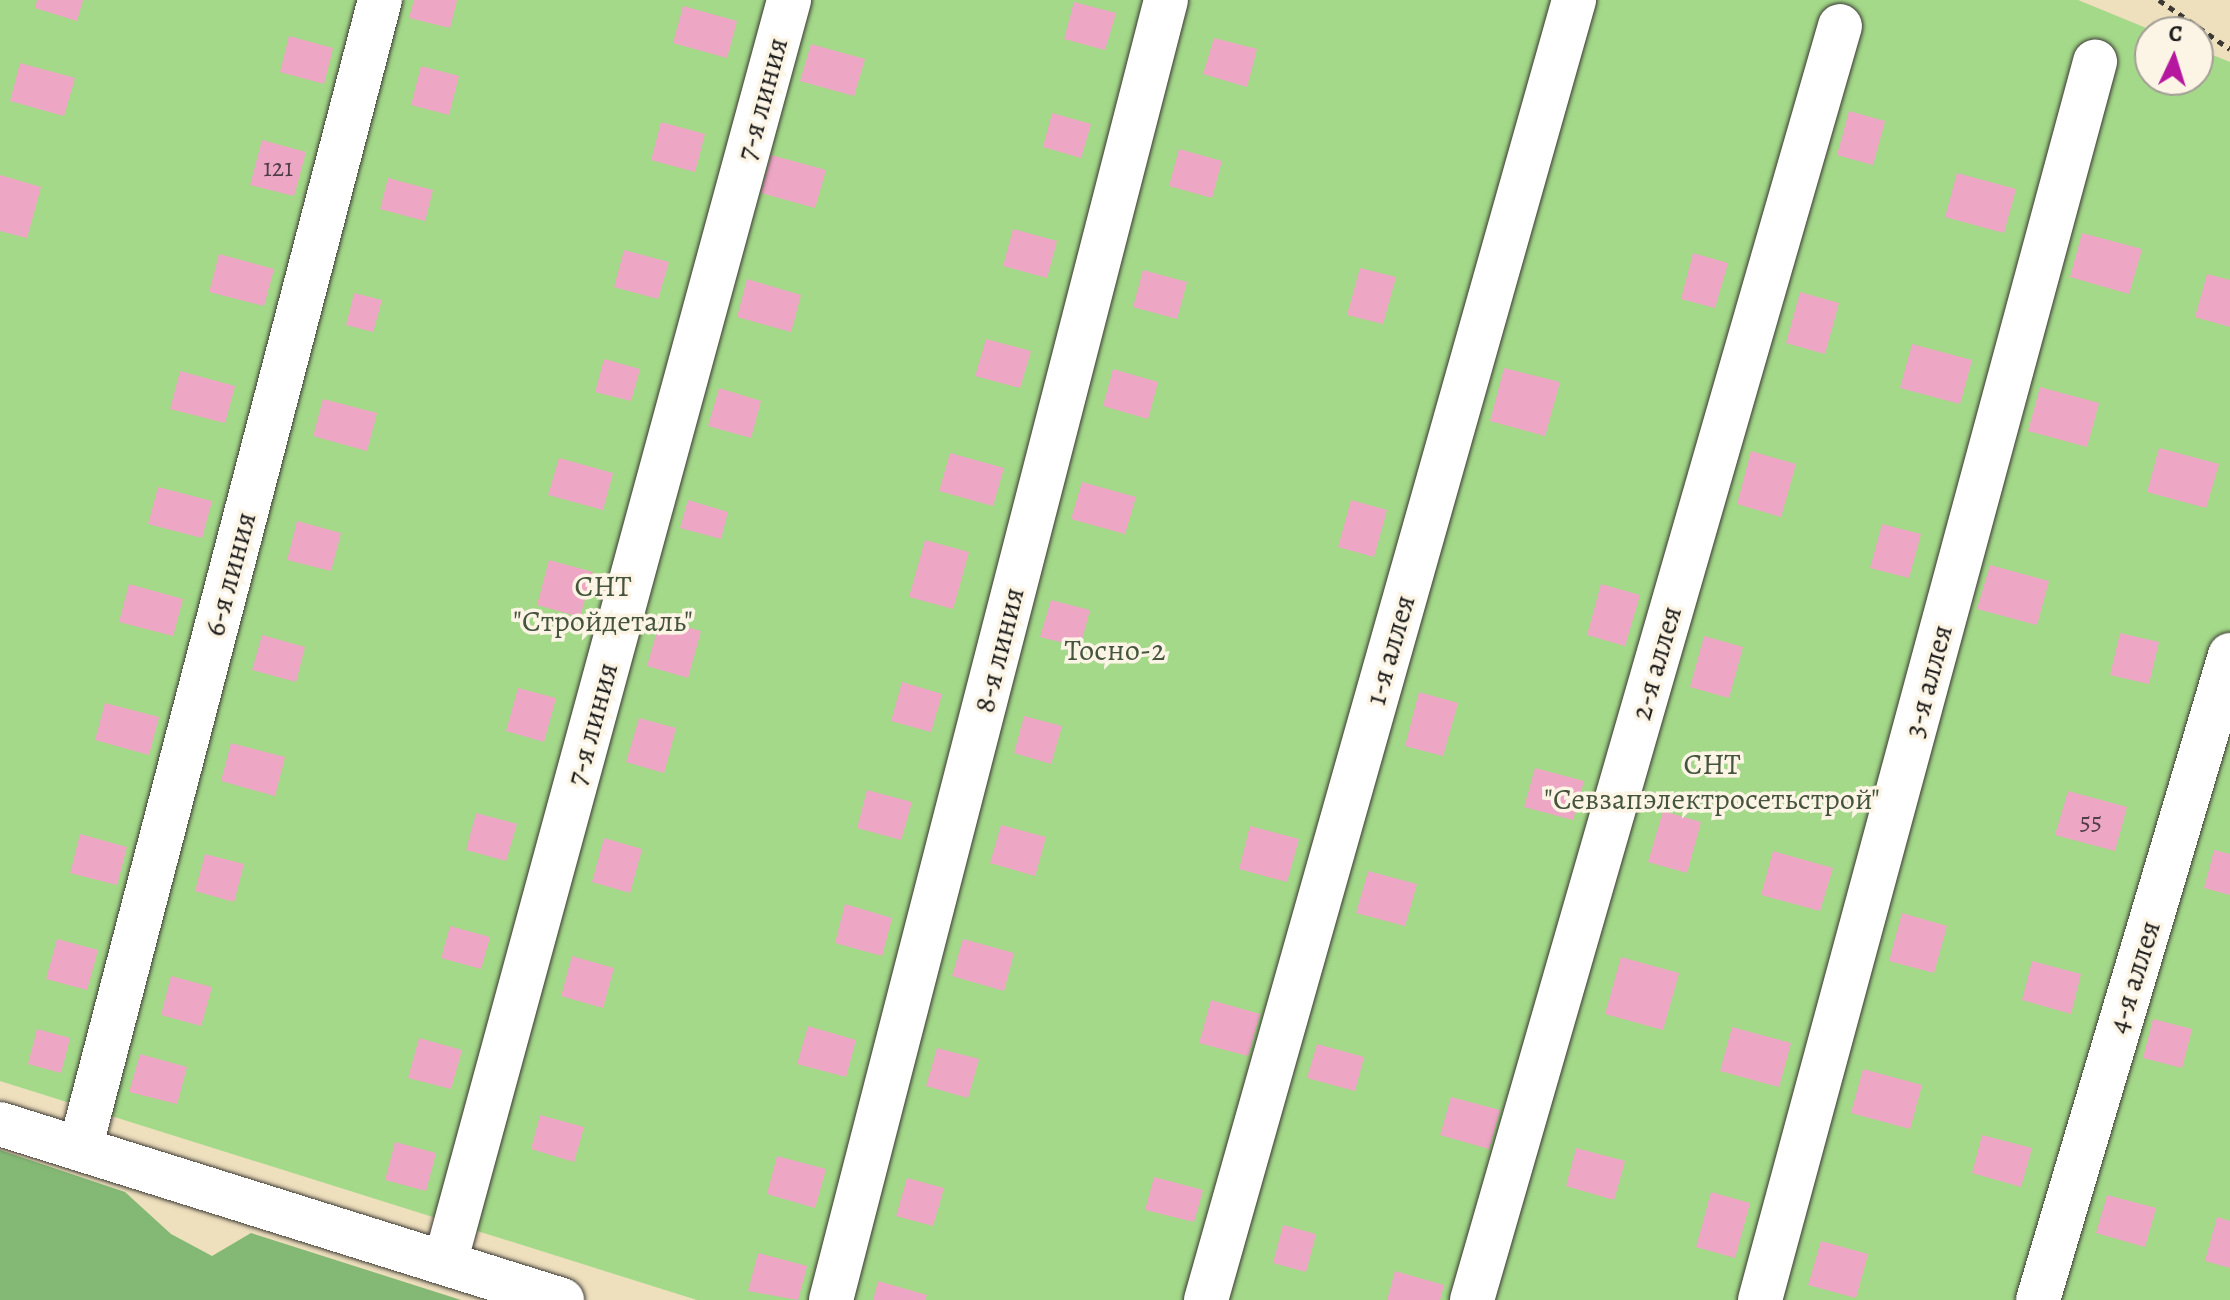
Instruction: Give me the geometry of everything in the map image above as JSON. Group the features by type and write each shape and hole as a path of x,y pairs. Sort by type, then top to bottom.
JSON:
{"street":[{"name":"6-я линия","path":"80,1149 380,0"},
{"name":"7-я линия","path":"445,1263 789,0"},
{"name":"8-я линия","path":"831,1300 1166,0"},
{"name":"1-я аллея","path":"1206,1300 1574,0"},
{"name":"2-я аллея","path":"1472,1300 1840,26"},
{"name":"3-я аллея","path":"1760,1300 2095,62"},
{"name":"4-я аллея","path":"2038,1300 2230,655"},
{"path":"0,1124 562,1300"}],"path":[{"path":"2159,0 2230,49"}],"green space":[{"name":"Тосно-2","path":"0,0 2078,0 2134,23 2134,96 2214,96 2214,56 2230,62 2230,1300 697,1300 0,1081"},
{"path":"0,1150 125,1192 171,1234 212,1256 251,1233 461,1300 0,1300"}],"building":[{"path":"37,0 83,0 77,21 35,8"},
{"path":"414,0 457,0 450,28 409,18"},
{"path":"1074,2 1116,13 1105,50 1064,39"},
{"path":"683,6 737,21 727,58 673,43"},
{"path":"289,36 333,48 324,84 280,72"},
{"path":"1214,38 1257,49 1247,87 1203,74"},
{"path":"811,44 865,59 854,96 800,81"},
{"path":"20,63 75,78 64,116 10,101"},
{"path":"421,66 459,76 449,115 411,105"},
{"path":"1849,111 1885,121 1873,165 1837,155"},
{"path":"1052,113 1091,124 1081,158 1043,147"},
{"path":"661,122 705,134 695,172 651,160"},
{"path":"262,140 306,152 294,196 250,185"},
{"path":"1179,149 1222,161 1212,198 1169,186"},
{"path":"771,155 826,170 815,208 761,193"},
{"path":"1957,173 2016,189 2004,233 1945,217"},
{"path":"0,175 41,187 27,238 0,231"},
{"path":"388,178 433,190 425,221 380,209"},
{"path":"1013,229 1057,241 1047,278 1003,266"},
{"path":"2082,233 2142,249 2129,294 2070,277"},
{"path":"624,250 669,262 658,299 614,287"},
{"path":"1693,253 1728,263 1715,308 1681,299"},
{"path":"219,254 274,269 264,306 209,292"},
{"path":"1360,268 1396,277 1383,324 1347,315"},
{"path":"1143,270 1187,282 1177,319 1133,307"},
{"path":"2207,274 2230,280 2230,327 2195,317"},
{"path":"747,279 801,295 791,332 737,317"},
{"path":"1800,292 1839,303 1825,354 1786,343"},
{"path":"354,293 382,300 373,332 346,325"},
{"path":"986,339 1031,351 1020,388 975,376"},
{"path":"1912,344 1972,360 1960,404 1900,388"},
{"path":"604,359 640,369 631,401 595,392"},
{"path":"1504,368 1560,382 1545,436 1490,421"},
{"path":"1113,369 1158,382 1148,419 1103,406"},
{"path":"180,371 235,386 225,423 170,409"},
{"path":"2040,387 2099,403 2087,447 2028,431"},
{"path":"719,388 761,401 751,438 708,426"},
{"path":"323,399 377,413 367,451 313,436"},
{"path":"2159,448 2219,464 2206,508 2147,492"},
{"path":"1751,451 1796,464 1781,517 1737,504"},
{"path":"950,453 1004,468 993,506 939,491"},
{"path":"559,458 613,473 603,510 548,495"},
{"path":"1082,482 1136,497 1125,534 1071,519"},
{"path":"158,487 212,501 202,538 148,524"},
{"path":"688,500 728,512 721,539 680,528"},
{"path":"1351,500 1387,510 1374,557 1338,547"},
{"path":"297,521 341,533 331,571 287,560"},
{"path":"1882,524 1921,534 1909,578 1870,568"},
{"path":"925,540 969,552 953,609 909,597"},
{"path":"549,560 593,572 580,617 537,605"},
{"path":"1990,565 2049,581 2037,625 1977,609"},
{"path":"129,584 183,599 173,636 119,622"},
{"path":"1601,584 1640,595 1625,646 1587,635"},
{"path":"1051,600 1090,610 1080,647 1040,637"},
{"path":"660,620 701,631 688,678 647,666"},
{"path":"2120,633 2159,642 2149,684 2110,675"},
{"path":"262,635 305,647 296,682 252,670"},
{"path":"1704,636 1743,647 1729,698 1690,687"},
{"path":"902,682 942,694 931,732 891,721"},
{"path":"518,688 556,698 544,742 506,731"},
{"path":"1419,692 1458,703 1443,756 1405,746"},
{"path":"105,703 159,717 149,755 95,740"},
{"path":"1024,716 1062,726 1051,764 1014,753"},
{"path":"639,718 676,728 664,773 626,762"},
{"path":"231,743 285,757 275,796 221,781"},
{"path":"1535,768 1584,781 1573,820 1524,807"},
{"path":"867,790 912,802 901,840 857,828"},
{"path":"2068,791 2127,807 2115,851 2055,835"},
{"path":"1663,811 1701,822 1687,873 1648,862"},
{"path":"476,813 517,824 506,861 466,850"},
{"path":"1001,825 1046,837 1035,876 990,863"},
{"path":"1250,826 1299,839 1287,882 1239,869"},
{"path":"80,834 127,847 117,885 70,873"},
{"path":"604,838 642,849 630,893 592,882"},
{"path":"2214,850 2230,854 2230,895 2204,888"},
{"path":"1773,851 1833,868 1820,911 1761,895"},
{"path":"205,854 244,864 234,902 195,891"},
{"path":"1368,871 1417,884 1405,926 1356,913"},
{"path":"845,904 892,918 882,956 835,943"},
{"path":"1902,913 1947,926 1934,973 1889,961"},
{"path":"450,926 490,937 481,969 441,958"},
{"path":"57,939 98,950 87,990 46,979"},
{"path":"963,939 1014,953 1004,991 952,976"},
{"path":"572,956 614,968 603,1008 561,996"},
{"path":"1621,957 1679,973 1663,1030 1605,1014"},
{"path":"2032,961 2081,974 2071,1014 2022,1000"},
{"path":"171,976 212,987 201,1026 161,1015"},
{"path":"1211,1000 1260,1014 1248,1056 1199,1043"},
{"path":"2153,1019 2192,1029 2182,1068 2143,1058"},
{"path":"808,1026 856,1040 846,1077 797,1064"},
{"path":"1732,1027 1791,1043 1779,1087 1720,1071"},
{"path":"37,1029 70,1038 61,1073 28,1064"},
{"path":"419,1038 462,1050 451,1089 408,1078"},
{"path":"1317,1044 1364,1057 1355,1091 1307,1078"},
{"path":"937,1048 979,1059 968,1098 926,1086"},
{"path":"140,1054 187,1067 177,1104 129,1092"},
{"path":"1863,1069 1922,1085 1910,1129 1851,1113"},
{"path":"1451,1097 1500,1110 1489,1149 1440,1135"},
{"path":"540,1115 584,1127 574,1162 531,1149"},
{"path":"1982,1135 2032,1148 2021,1187 1972,1173"},
{"path":"395,1142 436,1153 426,1191 385,1180"},
{"path":"1576,1148 1625,1161 1614,1200 1566,1186"},
{"path":"777,1156 826,1169 815,1208 767,1194"},
{"path":"1154,1177 1203,1190 1194,1222 1145,1210"},
{"path":"907,1178 944,1188 933,1226 896,1216"},
{"path":"1711,1192 1750,1203 1735,1258 1696,1247"},
{"path":"2107,1195 2156,1208 2145,1247 2096,1233"},
{"path":"2217,1217 2230,1221 2230,1268 2205,1261"},
{"path":"1283,1225 1316,1234 1306,1272 1273,1263"},
{"path":"1821,1241 1868,1254 1856,1298 1808,1285"},
{"path":"758,1253 807,1266 798,1300 748,1291"},
{"path":"1395,1271 1444,1285 1440,1300 1387,1300"},
{"path":"878,1281 927,1295 925,1300 873,1300"}],"park label":[{"name":"СНТ \"Стройдеталь\"","path":"603,603"},
{"name":"СНТ \"Севзапэлектросетьстрой\"","path":"1712,781"}]}
